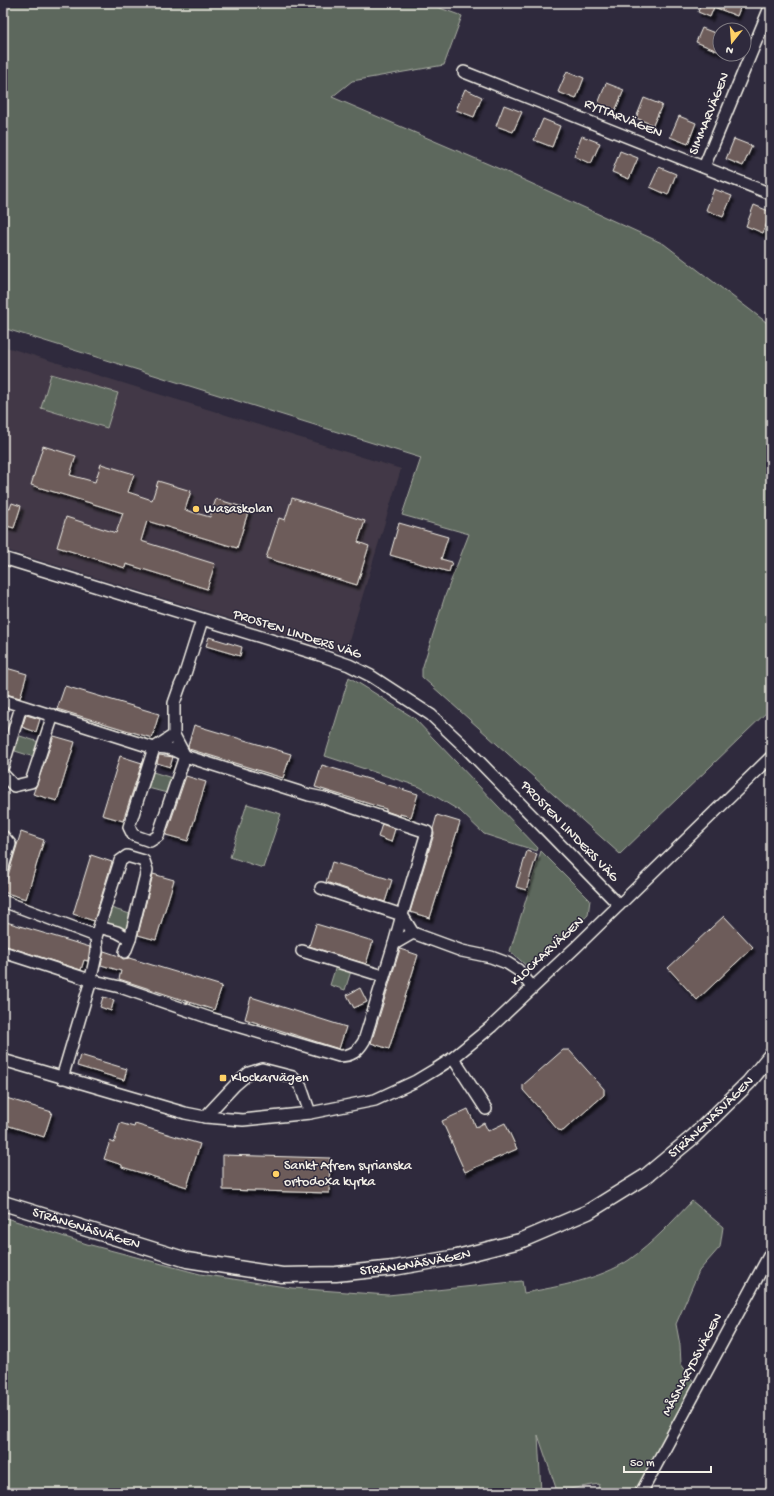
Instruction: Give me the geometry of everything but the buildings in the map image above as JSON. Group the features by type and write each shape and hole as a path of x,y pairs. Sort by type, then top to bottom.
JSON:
{"main road":[{"name":"STRÄNGNÄSVÄGEN","path":"3,1203 187,1260 282,1275 336,1274 394,1268 457,1257 520,1241 588,1212 646,1176 693,1137 749,1082 771,1054"}],"street":[{"name":"SIMMARVÄGEN","path":"704,167 771,5"},
{"name":"RYTTARVÄGEN","path":"464,72 771,194"},
{"name":"PROSTEN LINDERS VÄG","path":"3,558 320,655 349,665 371,676 431,715 467,749 619,905"},
{"path":"174,735 154,748 129,827 133,836 150,840 158,836 185,756 174,735 174,703 202,620"},
{"path":"3,700 154,748 168,748 185,756 309,795 324,798 427,832 364,1040 359,1049 344,1056 210,1018 120,987 90,980 3,952"},
{"path":"3,766 20,710 24,706"},
{"path":"3,774 14,786 31,782 53,716"},
{"name":"KLOCKARVÄGEN","path":"3,1060 186,1113 205,1117 243,1120 310,1113 375,1100 416,1081 436,1069 453,1058 492,1026 771,757"},
{"path":"3,836 10,844 3,867"},
{"path":"62,1078 89,987 97,951 98,932 120,861 127,856 144,862 147,870 130,939 125,952"},
{"path":"321,888 402,915 413,933 462,951 491,957 508,963 518,970 532,987"},
{"path":"3,901 98,932 117,932 130,939"},
{"path":"394,944 413,933"},
{"path":"302,951 383,976"},
{"path":"453,1058 486,1109"},
{"path":"205,1117 235,1085 249,1073 262,1069 294,1077 301,1087 310,1113"},
{"name":"MÅSNARYDSVÄGEN","path":"642,1493 771,1252"}],"shaded area":[{"name":"Wasaskolan","path":"3,346 401,469 345,654 3,549"}],"green space":[{"path":"3,3 426,3 462,16 444,65 352,81 332,97 502,170 664,244 771,325 771,708 620,854 422,677 422,669 445,596 469,534 402,515 421,458 3,328"},
{"path":"51,374 118,393 107,428 41,408"},
{"path":"349,677 414,718 538,848 537,851 484,834 460,811 420,787 325,756"},
{"path":"20,736 39,742 34,757 15,751"},
{"path":"153,772 172,778 167,793 148,788"},
{"path":"247,804 281,814 263,868 230,857"},
{"path":"541,851 590,900 588,915 531,970 510,951"},
{"path":"111,908 130,914 126,930 107,924"},
{"path":"336,966 351,971 345,990 330,985"},
{"path":"692,1201 723,1227 720,1247 699,1271 676,1324 680,1345 681,1364 694,1382 637,1493 597,1493 599,1484 557,1491 538,1435 541,1493 3,1493 3,1217 87,1244 200,1274 292,1288 388,1295 522,1281 524,1293 578,1281 618,1267 646,1247"}],"place":[{"name":"Wasaskolan","path":"196,509"},
{"name":"Klockarvägen","path":"223,1078"},
{"name":"Sankt Afrem syrianska ortodoxa kyrka","path":"276,1174"}]}
